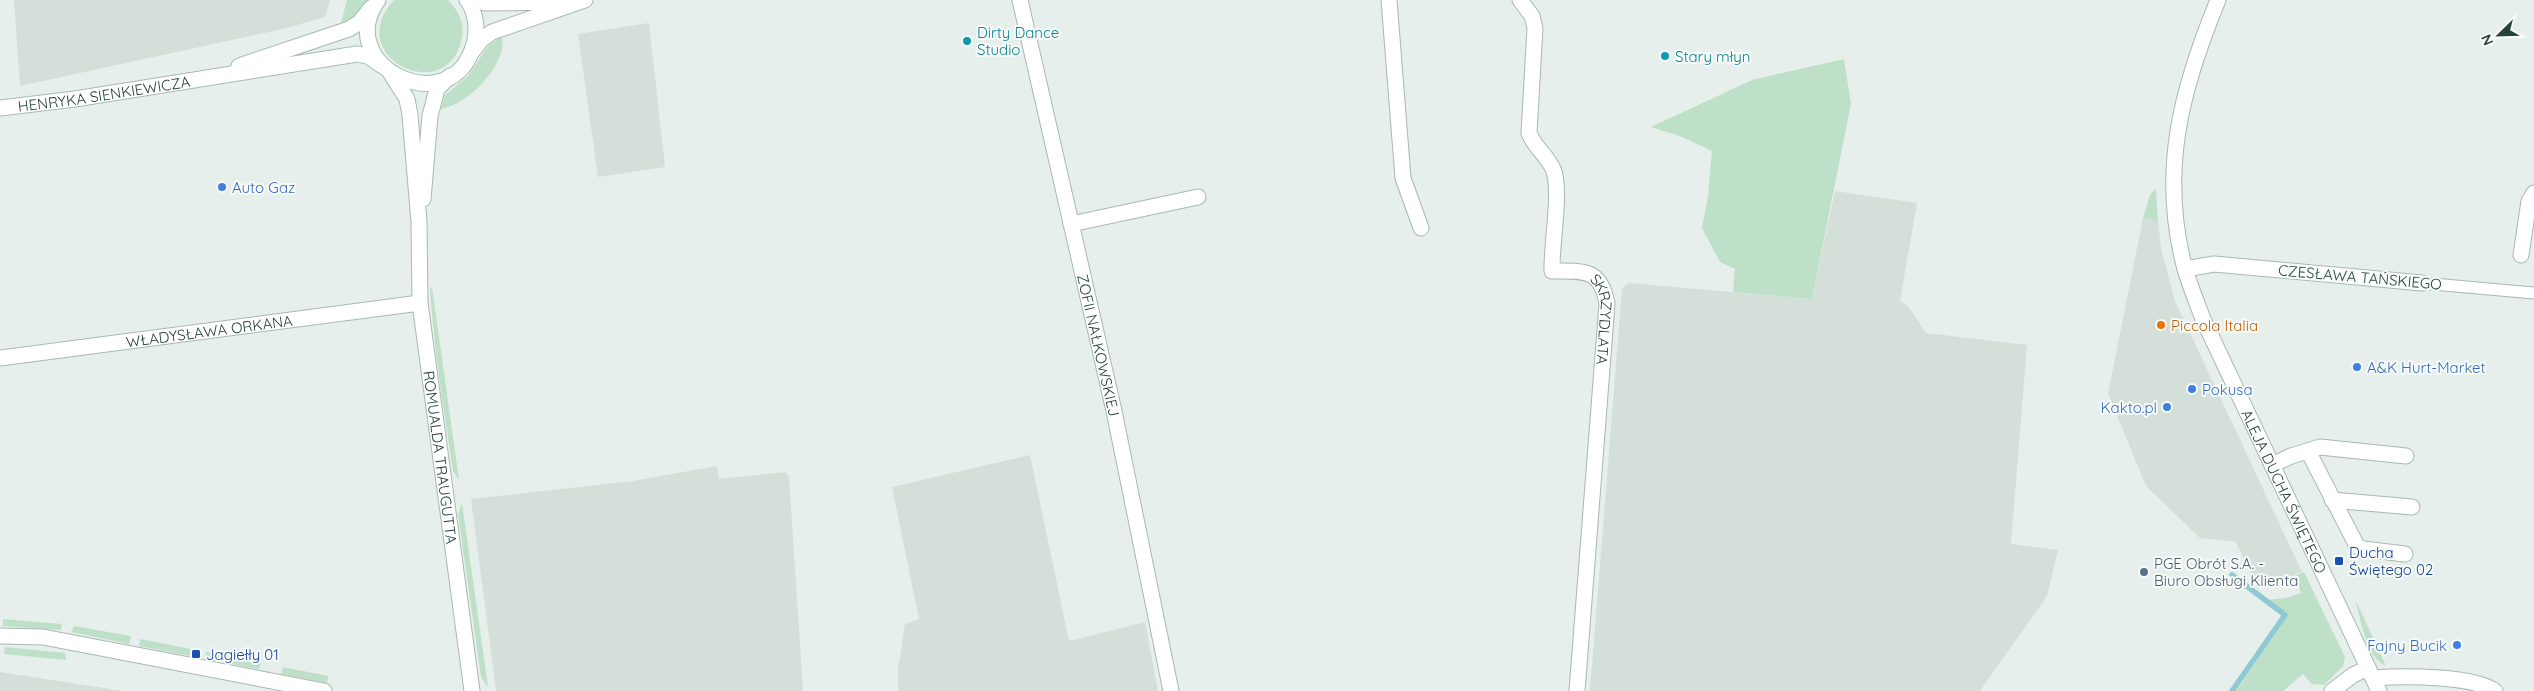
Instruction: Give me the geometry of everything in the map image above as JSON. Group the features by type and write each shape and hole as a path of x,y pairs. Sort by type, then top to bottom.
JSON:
{"street":[{"path":"467,0 476,19 476,36 472,52"},
{"path":"473,0 485,3 581,1"},
{"name":"ZOFII NAŁKOWSKIEJ","path":"1020,0 1116,421 1171,691"},
{"path":"1389,0 1403,178 1421,228"},
{"name":"SKRZYDLATA","path":"1520,0 1532,16 1535,28 1529,133 1532,140 1554,169 1556,188 1552,271 1590,274 1600,280 1605,290 1607,304 1577,691"},
{"name":"ALEJA DUCHA ŚWIĘTEGO","path":"2218,0 2183,97 2173,166 2176,224 2186,269 2203,319 2373,679"},
{"path":"472,52 481,40 492,32 581,1"},
{"name":"ROMUALDA TRAUGUTTA","path":"377,2 368,28 370,41 406,99 410,115 419,222 420,303 472,691"},
{"name":"HENRYKA SIENKIEWICZA","path":"207,77 349,29 360,22 377,2"},
{"name":"ROMUALDA TRAUGUTTA","path":"419,222 430,116 438,89 463,66 472,52"},
{"name":"HENRYKA SIENKIEWICZA","path":"0,108 75,99 357,54 368,56 402,80 418,84 435,83 450,76"},
{"path":"2521,255 2529,202 2534,193"},
{"path":"1071,224 1198,198"},
{"name":"CZESŁAWA TAŃSKIEGO","path":"2186,269 2214,264 2534,293"},
{"name":"WŁADYSŁAWA ORKANA","path":"0,358 420,303"},
{"path":"2272,464 2320,447 2406,456"},
{"path":"2308,451 2357,546 2363,549 2406,554"},
{"path":"2332,500 2412,507"},
{"path":"0,636 42,637 324,691"},
{"path":"2332,691 2353,675 2373,679 2409,677 2448,680 2486,685 2495,691"}],"shaded area":[{"path":"14,0 330,0 325,17 283,29 20,86"},
{"path":"649,23 665,167 598,177 578,34"},
{"path":"1835,191 1917,203 1900,301 1908,306 1926,333 2027,345 2011,544 2058,550 2047,596 1980,691 1590,691 1622,288 1629,283 1812,299"},
{"path":"2143,218 2158,221 2161,248 2175,301 2302,572 2258,589 2236,542 2200,538 2146,486 2108,394"},
{"path":"1030,455 1069,641 1145,622 1158,691 898,691 898,669 905,624 919,619 892,487"},
{"path":"717,466 719,479 785,472 789,476 803,691 496,691 471,499 633,481"},
{"path":"0,672 123,691 0,691"}],"green space":[{"path":"347,0 367,0 354,17 341,23"},
{"path":"394,0 448,0 458,12 463,32 453,59 438,70 420,72 403,67 389,56 380,40 381,21"},
{"path":"502,36 499,59 484,82 463,100 441,109 445,95 468,76 488,46"},
{"path":"1844,59 1851,104 1812,299 1733,292 1735,269 1720,262 1702,228 1708,196 1712,151 1680,136 1651,127 1752,80"},
{"path":"2155,189 2158,221 2143,218 2150,195"},
{"path":"432,287 459,480 453,471 440,380 430,288"},
{"path":"462,503 488,687 481,677 458,514"},
{"path":"2304,572 2345,657 2343,666 2324,685 2312,684 2303,674 2283,691 2236,691 2288,615 2268,600 2285,598 2301,593 2295,576"},
{"path":"2356,603 2386,666 2379,662 2369,647"},
{"path":"3,619 62,624 61,630 3,626"},
{"path":"74,626 131,636 129,644 71,632"},
{"path":"140,639 201,651 200,658 139,646"},
{"path":"5,647 65,653 66,660 4,654"},
{"path":"206,652 261,663 259,669 205,659"},
{"path":"283,667 328,676 327,683 281,674"}],"waterway":[{"path":"2232,575 2285,615 2232,691"}],"place":[{"name":"Dirty Dance Studio","path":"967,41"},
{"name":"Stary młyn","path":"1665,56"},
{"name":"Auto Gaz","path":"222,187"},
{"name":"Piccola Italia","path":"2161,325"},
{"name":"A&K Hurt-Market","path":"2357,367"},
{"name":"Pokusa","path":"2192,389"},
{"name":"Kakto.pl","path":"2167,407"},
{"name":"Ducha Świętego 02","path":"2339,561"},
{"name":"PGE Obrót S.A. - Biuro Obsługi Klienta","path":"2144,572"},
{"name":"Fajny Bucik","path":"2457,645"},
{"name":"Jagiełły 01","path":"196,654"}]}
